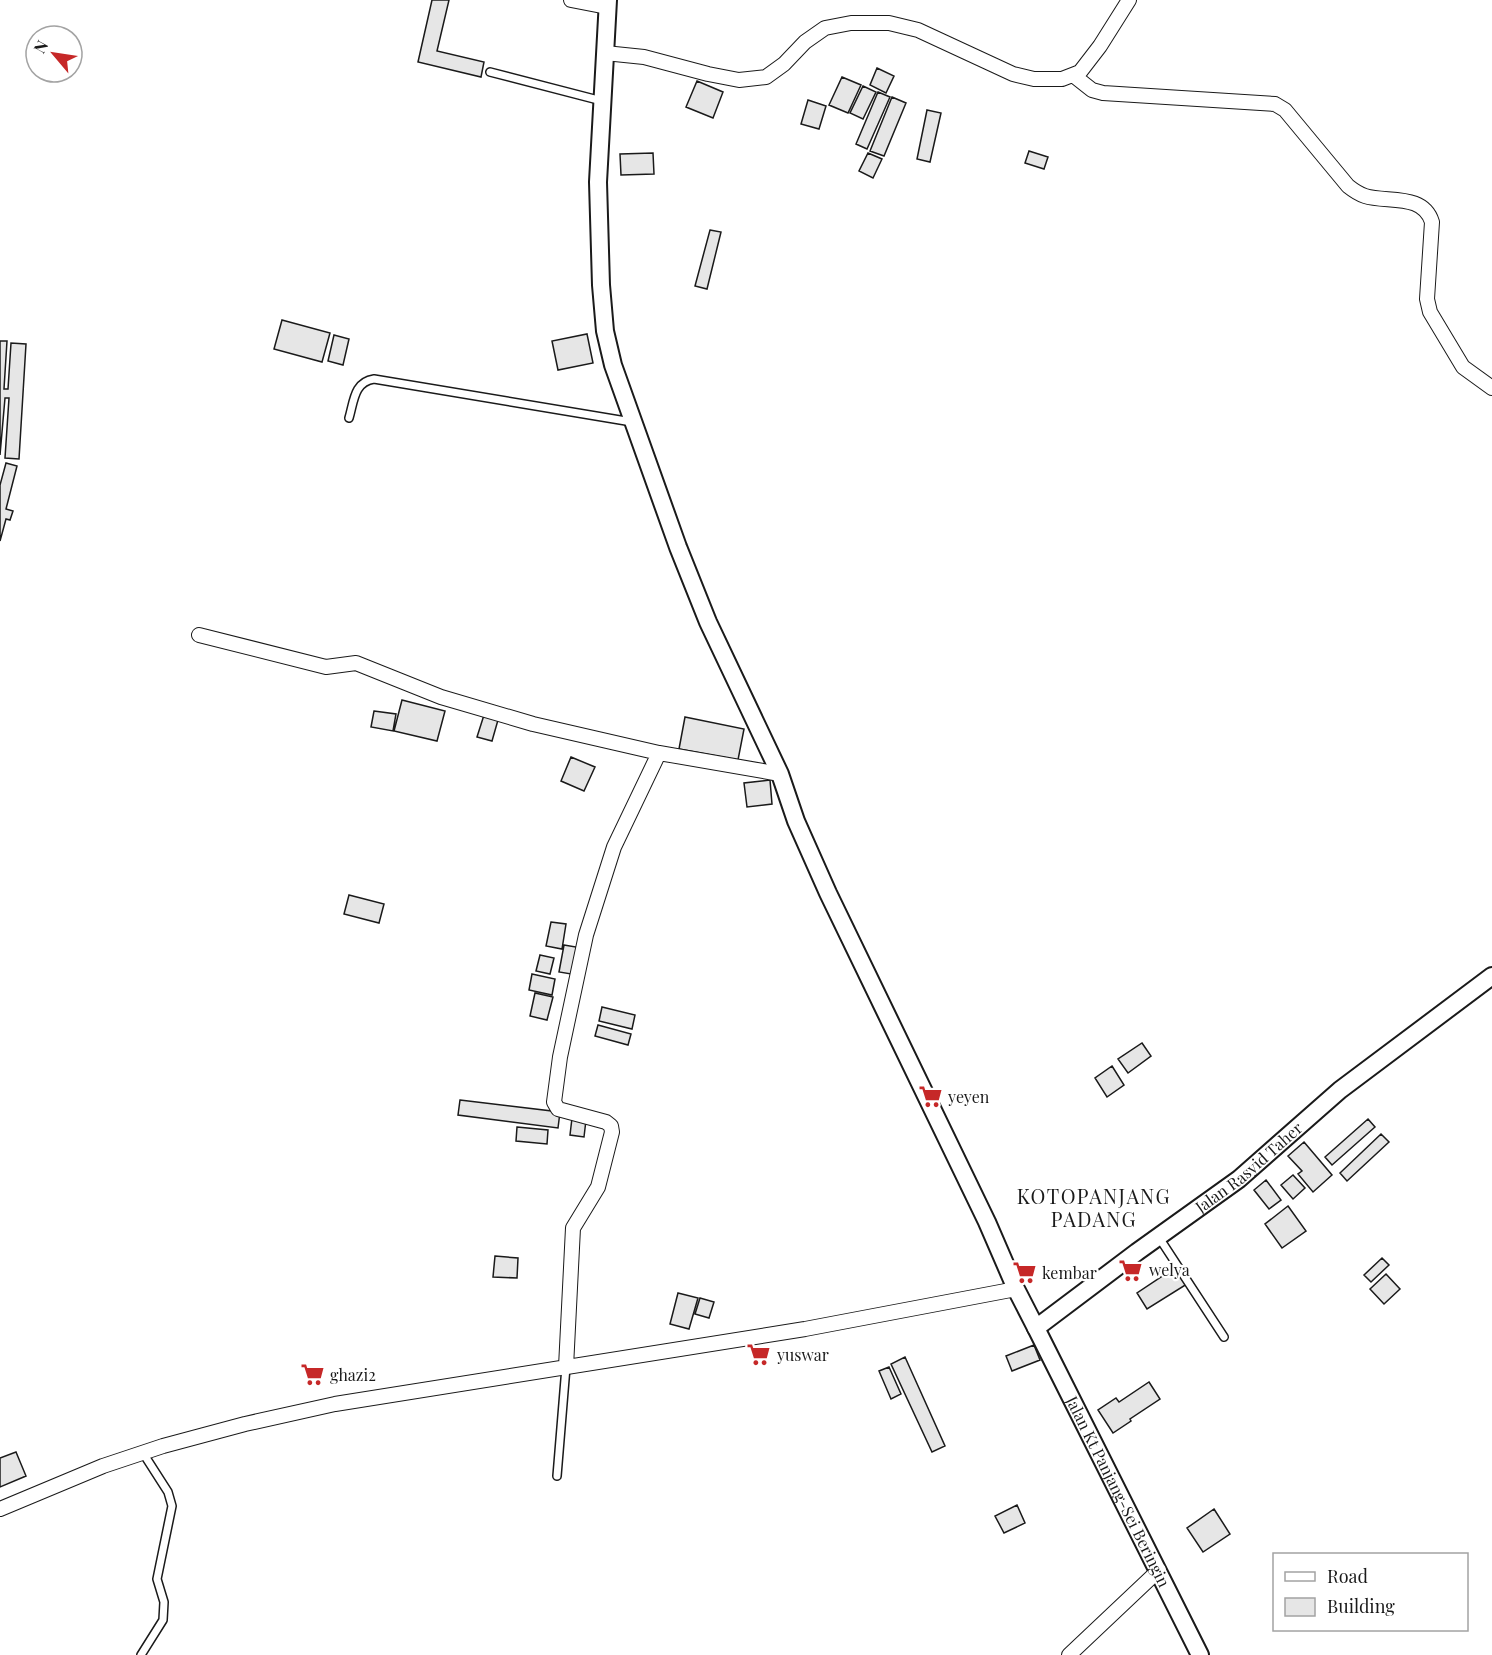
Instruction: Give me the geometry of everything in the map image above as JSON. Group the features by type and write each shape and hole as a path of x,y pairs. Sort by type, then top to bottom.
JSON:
{"street":[{"path":"571,0 607,3 598,182 601,285 605,331 613,365 678,547 708,622 780,774 796,821 828,893 1036,1328"},
{"path":"604,53 644,57 739,80 766,77 784,64 805,42 825,28 851,23 889,23 918,30 1012,74 1034,79 1062,79 1080,72 1100,46 1129,0"},
{"path":"1073,75 1092,90 1103,93 1275,104 1284,110 1348,186 1355,191 1367,196 1409,201 1421,207 1430,216 1432,222 1427,299 1430,312 1463,367 1492,387"},
{"path":"199,635 326,667 356,663 441,697 522,721 659,753 780,774"},
{"path":"566,1367 573,1228 598,1187 612,1132 611,1126 601,1120 556,1107 554,1102 560,1057 586,935 614,847 659,753"},
{"name":"Jalan Rasyid Taher","path":"1036,1328 1158,1236 1239,1179 1340,1090 1492,976"},
{"path":"0,1509 103,1466 143,1453 245,1424 334,1404 805,1329 1016,1289"},
{"name":"Jalan Kt Panjang-Sei Beringin","path":"1036,1328 1200,1655"},
{"path":"1069,1655 1159,1570"}],"lane":[{"path":"490,72 602,100"},
{"path":"349,418 360,385 365,380 374,379 635,423"},
{"path":"1158,1236 1224,1336"},
{"path":"557,1476 566,1367"},
{"path":"141,1655 163,1620 164,1602 157,1579 172,1506 168,1492 143,1453"}],"building":[{"path":"432,0 449,0 437,51 484,62 481,77 418,62"},
{"path":"877,68 894,76 886,93 870,85"},
{"path":"842,77 861,85 848,113 829,105"},
{"path":"697,81 723,92 713,118 686,107"},
{"path":"863,86 876,92 863,119 850,113"},
{"path":"878,92 890,97 867,149 856,144"},
{"path":"892,97 906,103 884,156 870,151"},
{"path":"808,100 826,106 819,129 801,124"},
{"path":"927,110 941,113 930,162 917,159"},
{"path":"1029,151 1048,157 1044,169 1025,163"},
{"path":"653,153 654,174 621,175 620,154"},
{"path":"868,153 882,159 873,178 859,171"},
{"path":"710,230 721,232 707,289 695,286"},
{"path":"282,320 330,333 322,362 274,349"},
{"path":"587,334 593,363 558,370 552,341"},
{"path":"334,335 349,339 343,365 328,361"},
{"path":"0,341 7,341 4,389 8,389 11,343 26,344 19,459 5,458 9,398 5,398 0,455"},
{"path":"6,463 17,466 6,509 13,511 10,520 6,519 0,541 0,485"},
{"path":"402,700 445,711 437,741 394,731"},
{"path":"374,711 396,714 393,731 371,727"},
{"path":"484,715 498,720 492,741 477,737"},
{"path":"685,717 744,729 738,760 679,749"},
{"path":"571,757 595,767 584,791 561,781"},
{"path":"770,780 772,804 747,807 744,783"},
{"path":"349,895 384,904 379,923 344,914"},
{"path":"551,922 566,924 562,949 546,946"},
{"path":"564,945 582,948 577,975 559,972"},
{"path":"540,955 554,958 550,974 536,971"},
{"path":"532,974 555,979 552,995 529,990"},
{"path":"535,993 553,997 547,1020 530,1016"},
{"path":"602,1007 635,1015 632,1029 599,1021"},
{"path":"598,1025 631,1034 628,1045 595,1036"},
{"path":"1142,1043 1151,1056 1128,1073 1118,1059"},
{"path":"1112,1066 1124,1085 1107,1097 1095,1078"},
{"path":"460,1100 560,1112 558,1128 458,1115"},
{"path":"572,1118 586,1120 584,1137 570,1135"},
{"path":"1368,1119 1375,1127 1332,1165 1325,1157"},
{"path":"517,1127 548,1130 547,1144 516,1141"},
{"path":"1381,1134 1389,1142 1347,1181 1340,1173"},
{"path":"1304,1142 1332,1175 1313,1192 1298,1174 1302,1171 1288,1156"},
{"path":"1293,1175 1305,1188 1293,1199 1281,1185"},
{"path":"1266,1180 1281,1200 1269,1209 1254,1190"},
{"path":"1288,1206 1306,1231 1282,1248 1265,1224"},
{"path":"495,1256 518,1258 517,1278 493,1277"},
{"path":"1382,1258 1389,1265 1371,1282 1364,1275"},
{"path":"1176,1267 1187,1284 1147,1309 1137,1293"},
{"path":"1386,1274 1400,1289 1384,1304 1370,1289"},
{"path":"678,1293 698,1298 689,1329 670,1324"},
{"path":"700,1298 714,1302 709,1318 695,1314"},
{"path":"1034,1345 1040,1360 1012,1371 1006,1356"},
{"path":"905,1357 945,1446 932,1452 891,1364"},
{"path":"889,1367 901,1394 891,1399 879,1371"},
{"path":"1149,1382 1160,1399 1113,1433 1098,1410 1116,1398 1119,1402"},
{"path":"16,1452 26,1476 0,1487 0,1458"},
{"path":"1017,1505 1025,1523 1004,1533 995,1516"},
{"path":"1214,1509 1230,1534 1203,1552 1187,1528"}],"place":[{"name":"yeyen","path":"930,1097"},
{"name":"welya","path":"1131,1270"},
{"name":"kembar","path":"1024,1273"},
{"name":"yuswar","path":"759,1355"},
{"name":"ghazi2","path":"312,1375"}],"district":[{"name":"KOTOPANJANG PADANG","path":"1094,1208"}]}
